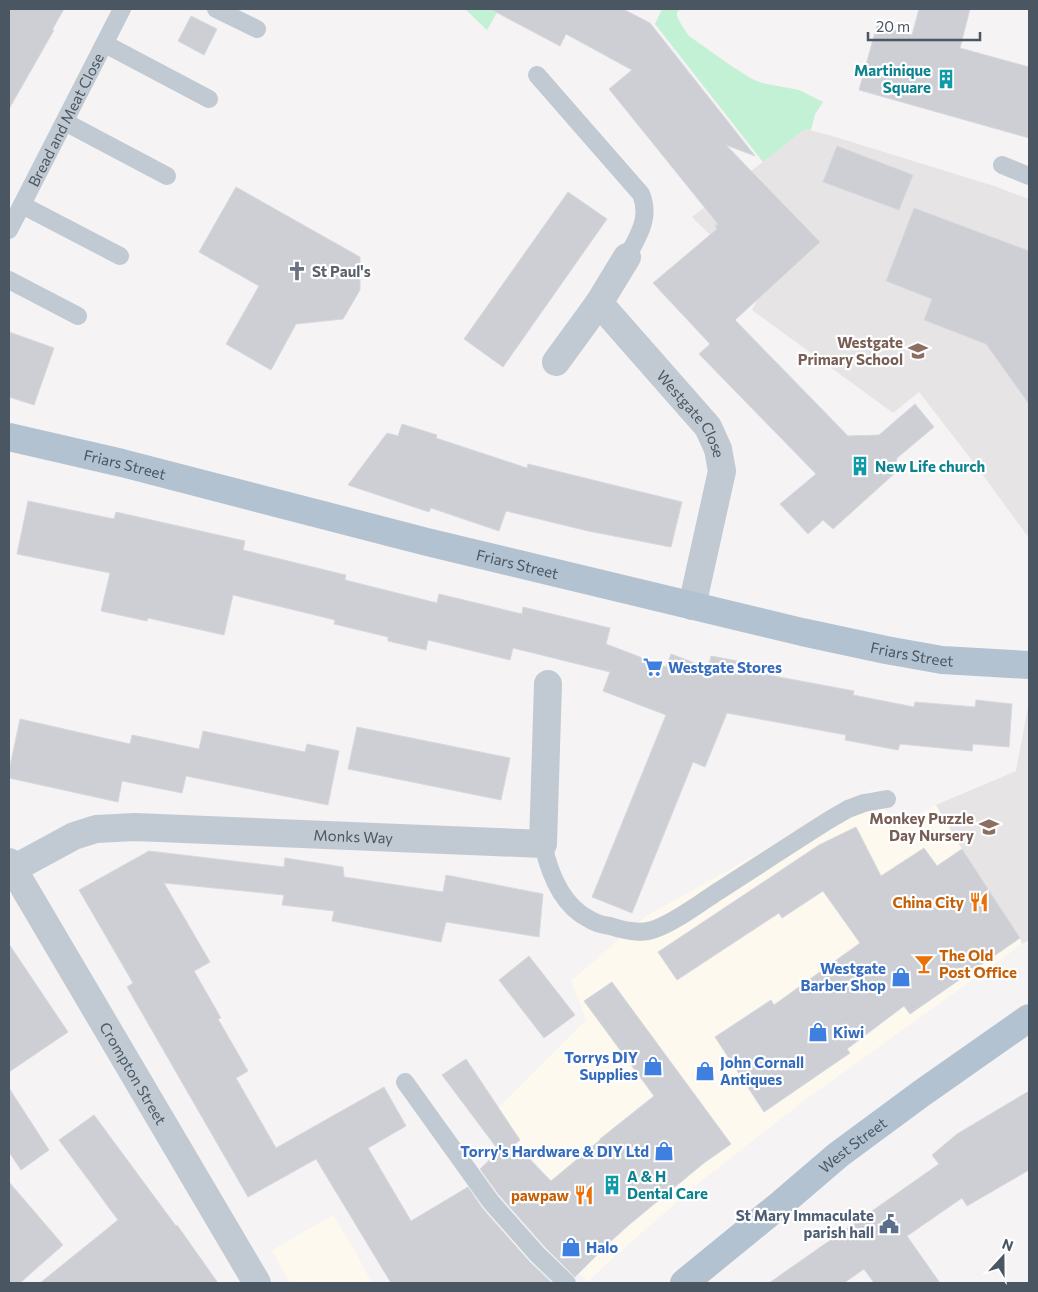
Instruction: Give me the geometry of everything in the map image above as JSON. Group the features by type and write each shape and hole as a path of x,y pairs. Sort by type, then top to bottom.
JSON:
{"main road":[{"name":"Friars Street","path":"9,437 122,463 427,542 802,632 903,654 942,660 1029,665"},
{"name":"West Street","path":"684,1283 838,1156 1029,1018"}],"street":[{"path":"556,362 599,303 627,257"},
{"name":"Westgate Close","path":"599,303 708,427 718,449 722,471 692,606"},
{"path":"543,844 548,684"},
{"name":"Monks Way","path":"11,866 74,836 96,829 135,827 543,844"},
{"name":"Crompton Street","path":"11,866 257,1283"}],"lane":[{"name":"Bread and Meat Close","path":"9,230 122,9"},
{"path":"216,9 256,29"},
{"path":"105,44 209,100"},
{"path":"537,75 641,194 645,204 645,216 642,228 627,257"},
{"path":"65,122 167,176"},
{"path":"1002,165 1029,176"},
{"path":"22,205 120,256"},
{"path":"9,280 78,316"},
{"path":"543,844 546,862 551,874 575,910 589,920 631,931 648,931 660,927 693,908 842,813 864,803 887,799"},
{"path":"405,1082 491,1202 567,1283"}],"shaded area":[{"name":"Westgate Primary School","path":"805,129 994,186 1029,199 1029,538 919,392 893,413 752,310 764,288 692,217"},
{"name":"Monkey Puzzle Day Nursery","path":"1029,701 1029,940 1022,944 936,805 1016,771"},
{"path":"872,790 896,826 936,805 1022,944 805,1100 695,1186 587,1282 579,1273 552,1182 492,1114 586,1020 571,981 646,916"},
{"path":"333,1215 372,1283 290,1283 272,1250"}],"green space":[{"path":"465,9 499,9 487,30"},
{"path":"662,9 679,9 677,16 689,36 752,79 762,83 799,90 823,102 815,114 811,130 805,129 763,162 655,24"}],"building":[{"path":"9,9 64,9 9,109"},
{"path":"490,9 623,9 650,23 755,156 726,145 820,242 735,320 848,436 879,435 915,404 934,427 897,458 894,474 833,529 823,520 808,534 780,504 816,474 699,354 710,344 653,283 717,229 715,226 718,224 609,89 632,70 566,34 560,46"},
{"name":"Martinique Square","path":"919,9 970,9 960,48 1029,67 1029,138 859,90 877,25 912,35"},
{"path":"191,16 217,29 204,55 178,41"},
{"path":"837,146 913,175 899,210 823,182"},
{"name":"St Paul's","path":"236,187 360,257 360,290 343,319 296,324 271,370 226,344 259,286 199,252"},
{"path":"568,192 607,219 503,367 464,339"},
{"path":"914,208 1029,251 1029,404 986,344 924,320 932,299 886,281"},
{"path":"9,332 54,348 34,405 9,397"},
{"path":"402,424 437,435 436,438 527,468 528,464 682,502 671,547 588,531 506,511 499,531 431,508 429,512 348,485 387,433 398,436"},
{"path":"28,501 114,519 116,512 245,541 243,550 346,575 345,580 437,603 439,594 522,614 523,607 610,628 606,644 666,667 671,654 708,668 711,656 749,663 747,671 854,691 853,695 914,707 915,702 975,707 976,700 1012,704 1009,747 973,744 972,751 900,744 898,750 845,740 846,735 727,713 705,767 693,762 632,913 592,897 666,715 603,691 610,672 513,648 510,660 428,640 426,650 388,641 388,637 334,624 335,620 233,595 224,635 148,618 147,621 101,611 110,573 17,554"},
{"path":"20,719 130,744 132,735 199,749 203,731 305,752 307,744 339,751 328,805 186,776 182,793 122,781 118,802 9,778"},
{"path":"357,727 510,758 501,800 348,769"},
{"path":"856,827 881,876 924,848 937,866 962,849 1020,938 910,1014 904,1006 847,1049 850,1053 764,1112 715,1037 771,1000 774,1005 860,943 823,891 782,918 779,913 677,980 658,952 819,845"},
{"path":"149,851 284,867 285,858 343,867 344,877 443,892 446,875 543,894 539,937 446,922 441,942 332,921 334,911 282,905 284,895 164,883 210,962 194,971 221,1018 218,1019 248,1071 236,1078 276,1148 384,1087 406,1126 368,1148 411,1221 468,1187 483,1209 529,1261 552,1283 391,1283 316,1159 248,1197 127,987 133,983 79,890"},
{"path":"9,944 68,1032 9,1072"},
{"path":"529,956 575,1015 544,1038 499,980"},
{"path":"612,982 731,1144 704,1163 630,1224 575,1277 545,1247 499,1195 480,1169 499,1151 442,1075 466,1059 520,1140 515,1144 551,1181 654,1096 584,1001"},
{"path":"9,1088 49,1150 21,1170 9,1152"},
{"path":"1029,1091 1029,1170 967,1206 962,1198 907,1236 940,1283 874,1283 864,1269 844,1283 769,1283 939,1164 932,1155 957,1134"},
{"path":"94,1115 218,1283 40,1283 118,1220 59,1140"},
{"path":"9,1182 63,1245 20,1283 9,1283"}],"place":[{"name":"Martinique Square","path":"946,79"},
{"name":"St Paul's","path":"297,271"},
{"name":"Westgate Primary School","path":"918,351"},
{"name":"New Life church","path":"860,466"},
{"name":"Westgate Stores","path":"653,667"},
{"name":"Monkey Puzzle Day Nursery","path":"989,827"},
{"name":"China City","path":"979,902"},
{"name":"The Old Post Office","path":"924,964"},
{"name":"Westgate Barber Shop","path":"901,977"},
{"name":"Kiwi","path":"818,1032"},
{"name":"Torrys DIY Supplies","path":"653,1066"},
{"name":"John Cornall Antiques","path":"705,1071"},
{"name":"Torry's Hardware & DIY Ltd","path":"664,1151"},
{"name":"A & H Dental Care","path":"612,1185"},
{"name":"pawpaw","path":"584,1195"},
{"name":"St Mary Immaculate parish hall","path":"889,1224"},
{"name":"Halo","path":"571,1247"}]}
